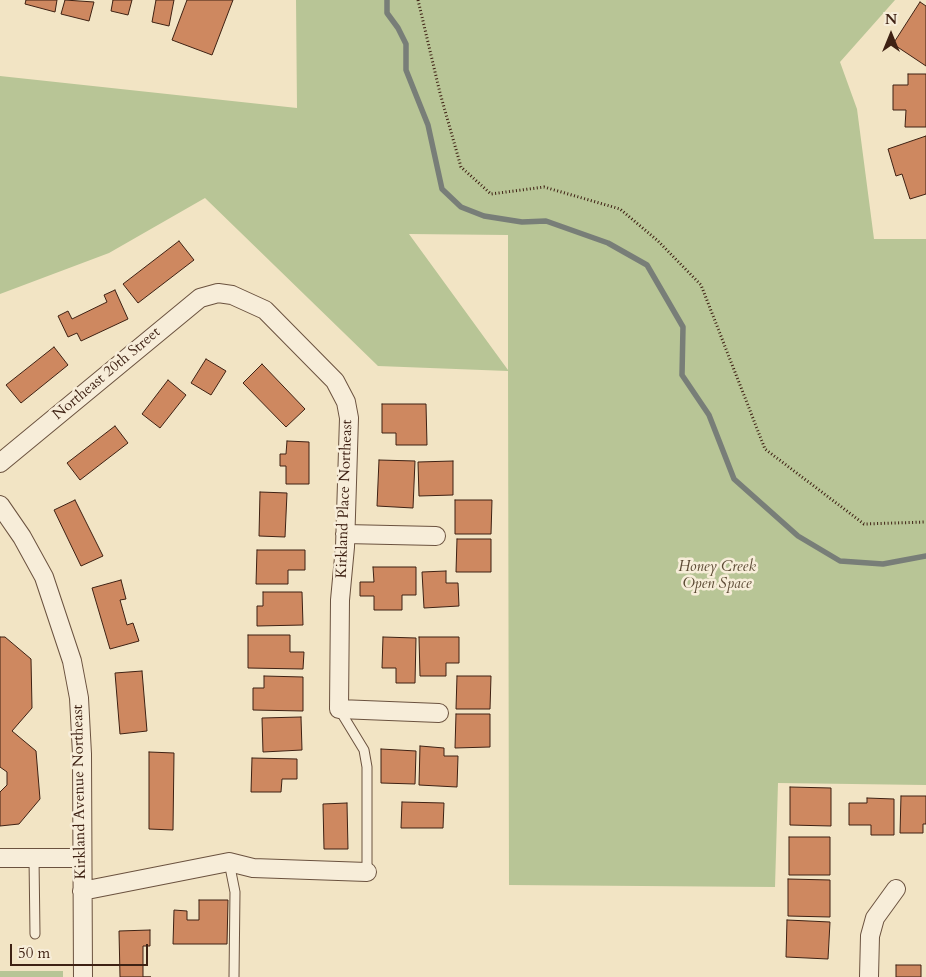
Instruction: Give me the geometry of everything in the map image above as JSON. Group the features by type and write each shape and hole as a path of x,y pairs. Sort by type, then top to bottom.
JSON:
{"street":[{"name":"Northeast 20th Street","path":"0,463 200,298 218,293"},
{"name":"Kirkland Place Northeast","path":"218,293 232,295 264,310 335,381 346,402 349,418 346,534 340,600 339,709"},
{"name":"Kirkland Avenue Northeast","path":"0,504 22,537 44,576 72,662 79,698 82,754 84,977"},
{"path":"346,534 436,536"},
{"path":"339,709 439,713"},
{"path":"0,858 82,858"},
{"path":"82,891 229,862 252,868 367,872"},
{"path":"869,977 872,927 875,918 896,889"}],"lane":[{"path":"339,709 364,750 367,872"},
{"path":"34,858 36,934"},
{"path":"229,862 234,892 234,977"}],"path":[{"path":"418,0 440,93 461,167 491,194 544,187 620,209 658,241 701,284 765,449 864,524 926,522"}],"green space":[{"name":"Honey Creek Open Space","path":"296,0 895,0 840,62 857,109 874,239 926,239 926,785 778,783 775,887 509,885 508,371 378,366 205,198 109,253 0,294 0,76 297,108","holes":["409,234 508,235 508,370"]},
{"path":"0,971 63,971 63,977 0,977"}],"building":[{"path":"26,0 57,0 55,12 25,4"},
{"path":"65,0 94,2 89,21 61,14"},
{"path":"113,0 132,0 128,15 111,11"},
{"path":"156,0 174,0 169,26 152,22"},
{"path":"187,0 233,0 212,55 172,40"},
{"path":"920,2 926,6 926,66 893,44"},
{"path":"908,74 926,74 926,127 905,127 906,110 893,110 893,85 908,85"},
{"path":"926,136 926,194 910,199 902,174 896,176 888,149"},
{"path":"179,241 194,260 138,303 123,284"},
{"path":"115,290 128,319 81,341 77,333 68,337 58,316 68,311 72,319 107,302 104,295"},
{"path":"54,347 68,365 21,403 6,385"},
{"path":"206,359 226,371 211,395 191,383"},
{"path":"262,364 305,409 286,427 243,383"},
{"path":"168,380 186,395 160,428 142,414"},
{"path":"382,404 426,404 427,445 396,445 396,433 382,433"},
{"path":"115,426 128,443 80,480 67,463"},
{"path":"287,441 309,442 309,484 286,484 286,466 280,466 280,454 286,454"},
{"path":"379,460 415,461 413,508 377,506"},
{"path":"453,461 453,495 419,496 418,462"},
{"path":"260,492 287,493 285,537 259,536"},
{"path":"75,500 103,556 81,566 54,510"},
{"path":"455,500 492,500 491,534 455,534"},
{"path":"457,539 491,539 491,572 456,572"},
{"path":"257,550 305,550 305,570 288,570 288,584 256,584"},
{"path":"373,567 416,567 416,595 402,595 402,610 374,610 374,596 360,596 360,582 374,582"},
{"path":"446,571 446,583 458,583 459,606 424,608 422,572"},
{"path":"121,580 126,599 120,600 127,625 133,623 139,641 110,649 92,588"},
{"path":"263,592 302,592 303,625 257,626 257,606 263,606"},
{"path":"248,635 290,635 290,652 304,652 303,669 248,668"},
{"path":"0,637 5,637 31,659 32,708 12,731 36,751 40,799 19,824 0,826 0,792 7,785 7,772 0,767"},
{"path":"383,637 416,638 415,683 396,683 396,668 382,668"},
{"path":"419,637 459,637 459,663 446,663 446,676 420,676"},
{"path":"142,671 147,731 120,734 115,673"},
{"path":"264,676 303,677 303,711 253,710 253,688 264,688"},
{"path":"457,676 491,676 490,709 456,709"},
{"path":"456,714 490,714 490,747 455,748"},
{"path":"301,717 302,750 263,752 262,718"},
{"path":"420,746 444,748 444,756 458,756 457,787 419,785"},
{"path":"381,749 416,751 415,784 381,783"},
{"path":"149,752 174,753 173,830 149,829"},
{"path":"252,758 297,759 297,779 282,779 281,792 251,792"},
{"path":"790,787 831,788 831,826 790,825"},
{"path":"901,796 926,796 926,824 923,824 923,833 900,833"},
{"path":"867,798 894,799 894,835 871,835 871,825 849,825 849,803 867,803"},
{"path":"402,802 444,803 443,828 401,828"},
{"path":"347,803 348,849 324,849 323,804"},
{"path":"789,837 830,837 830,875 789,875"},
{"path":"788,879 830,880 830,917 788,916"},
{"path":"199,900 228,900 227,944 173,944 174,910 187,911 187,920 199,920"},
{"path":"787,920 830,922 828,959 786,957"},
{"path":"150,930 150,946 143,946 143,977 120,977 119,931"},
{"path":"896,965 921,965 921,977 896,977"}],"waterway":[{"path":"387,0 387,13 398,28 406,44 406,70 428,125 442,189 461,207 484,216 522,222 546,221 608,243 647,265 683,327 682,375 709,415 734,479 798,536 840,561 883,564 926,556"}]}
